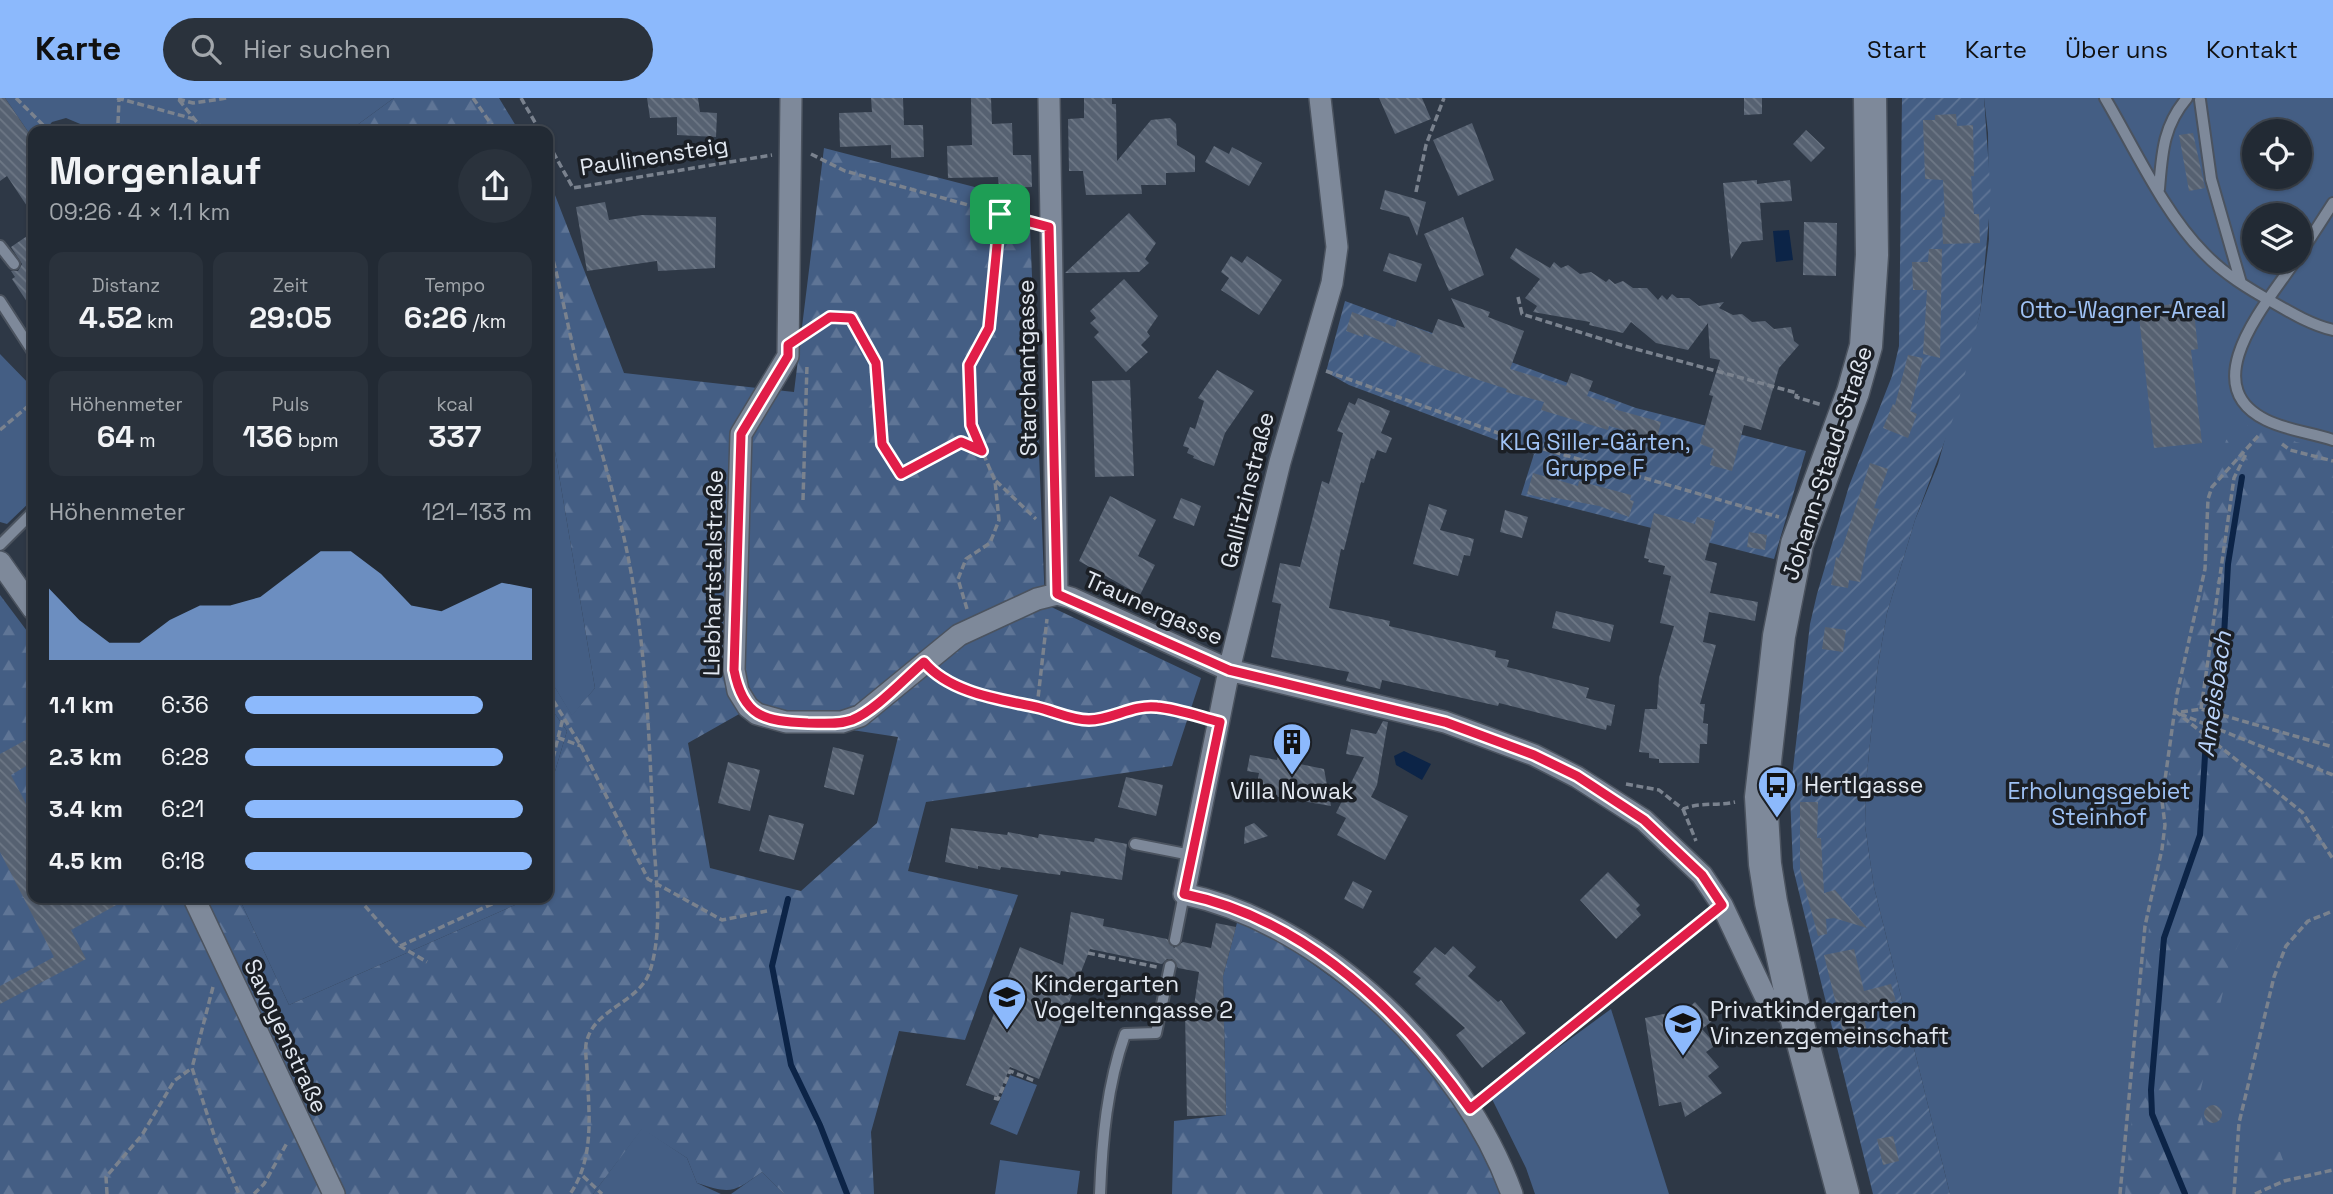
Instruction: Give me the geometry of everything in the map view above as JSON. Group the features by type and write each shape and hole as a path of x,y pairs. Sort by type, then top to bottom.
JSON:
{"street":[{"name":"Liebhartstalstraße","path":"791,98 788,356 741,434 734,670 738,691 748,707 770,720 842,722 860,716 924,662 973,628 1037,599 1057,594"},
{"name":"Starchantgasse","path":"1049,98 1057,594"},
{"name":"Gallitzinstraße","path":"1184,894 1229,670 1280,463 1332,284 1337,247 1320,98"},
{"name":"Johann-Staud-Straße","path":"1843,1194 1795,1013 1765,864 1761,797 1779,635 1794,556 1853,393 1868,339 1872,256 1870,98"},
{"path":"0,562 28,601"},
{"name":"Traunergasse","path":"1057,594 1229,670"},
{"path":"1229,670 1445,722 1534,755 1577,776 1644,820 1702,875 1722,905 1765,996 1784,1012 1795,1013"},
{"path":"1184,894 1251,914 1287,932 1338,968 1390,1014 1437,1063 1470,1109 1491,1145 1513,1194"},
{"name":"Savoyenstraße","path":"196,903 334,1194"}],"lane":[{"path":"2105,98 2178,222 2203,253 2241,283 2269,300 2318,326 2333,330"},
{"path":"2159,189 2164,136 2173,116 2195,98 2211,179 2241,283"},
{"path":"2312,235 2333,203"},
{"path":"0,246 14,264"},
{"path":"2287,273 2244,333 2235,370 2242,398 2253,412 2267,421 2333,440"},
{"path":"0,301 28,344"},
{"path":"0,545 28,517"},
{"path":"1135,844 1191,855"},
{"path":"1175,940 1184,894"},
{"path":"1100,1194 1102,1146 1115,1063 1125,1034 1156,1033 1169,968"}],"path":[{"path":"16,98 44,126"},
{"path":"178,99 193,103 227,98"},
{"path":"473,98 493,126"},
{"path":"521,98 537,126"},
{"path":"1416,192 1426,145 1444,98"},
{"path":"123,126 118,124 118,99 194,119"},
{"path":"178,99 200,126"},
{"path":"790,151 817,155 845,171 1049,227"},
{"name":"Paulinensteig","path":"553,152 573,188 790,151"},
{"path":"973,628 958,579 967,559 990,543 999,520 995,481 971,425 969,365 989,328 1000,214"},
{"path":"553,269 582,382 608,468 635,596 648,708 656,884 656,928 650,973 633,995 595,1024 586,1041 589,1121 583,1175 570,1194"},
{"path":"1518,297 1522,314 1621,345 1797,393 1796,397 1827,406"},
{"path":"788,345 830,317 851,318 876,363 882,444 901,474 961,442 982,451"},
{"path":"803,500 809,376 807,363"},
{"path":"1327,372 1537,447 1785,519"},
{"path":"0,430 28,406"},
{"path":"2201,709 2235,478 2248,450 2267,421"},
{"path":"2120,1194 2145,926 2162,849 2165,825 2162,801 2175,712 2205,569 2208,499 2213,487 2248,450"},
{"path":"995,481 1056,537"},
{"path":"1037,707 1044,626 1057,594"},
{"path":"924,662 933,672 993,700 1090,720 1139,707 1157,706 1220,722"},
{"path":"553,700 581,746 648,878 722,920 767,911"},
{"path":"2175,712 2201,709 2333,747"},
{"path":"2175,712 2333,775"},
{"path":"2175,712 2302,812 2333,859"},
{"path":"553,760 563,716"},
{"path":"553,736 581,746"},
{"path":"1618,786 1632,783 1659,790 1683,808 1695,804 1720,805 1738,801"},
{"path":"362,903 400,946 427,962"},
{"path":"400,946 494,903"},
{"path":"1470,1109 1722,905"},
{"path":"2234,1194 2239,1123 2264,1030 2274,978 2286,946 2308,921 2333,911"},
{"path":"1088,953 1169,968"},
{"path":"218,980 214,984 192,1068 216,1141 239,1194"},
{"path":"107,1194 106,1177 142,1135 174,1081 192,1068"},
{"path":"994,1098 998,1099 1010,1071 1035,1081"},
{"path":"254,1194 264,1184 289,1138"},
{"path":"2255,1194 2284,1181 2333,1170"},
{"path":"583,1175 602,1194"}],"green space":[{"path":"5,98 394,98 356,126 85,126 66,118 52,122 49,126 28,126 28,132"},
{"path":"394,98 499,98 516,126 356,126"},
{"path":"1902,98 1984,98 1991,197 1980,313 1956,411 1915,520 1887,613 1878,665 1866,783 1865,826 1874,887 1950,1194 1873,1194 1793,868 1790,794 1810,624 1849,486 1892,376 1899,346"},
{"name":"Erholungsgebiet Steinhof","path":"1984,98 2333,98 2333,1194 1950,1194 1874,887 1865,826 1866,783 1878,665 1887,613 1915,520 1938,464 1980,313 1989,239 1988,133"},
{"path":"824,148 1029,201 1045,604 1201,678 1172,766 926,802 908,871 1018,895 965,1040 899,1031 871,1132 874,1194 784,1194 762,1172 731,1190 708,1187 697,1183 687,1158 642,1129 593,1194 0,1194 0,595 28,632 28,903 241,903 289,1005 516,903 553,903 553,778 567,731 553,711 553,684 572,715 595,688 553,440 553,190 624,373 794,392","holes":["741,713 898,737 877,823 801,891 710,868 688,743"]},
{"name":"KLG Siller-Gärten, Gruppe F","path":"1345,301 1636,408 1806,451 1774,559 1521,495 1534,454 1349,385 1326,372"},
{"path":"0,354 28,383 28,504 7,524 0,522"},
{"path":"2264,420 2296,442 2333,451 2333,855 2260,903 2230,961 2198,1102 2220,1194 2125,1194 2149,927 2154,888 2166,850 2169,825 2165,801 2180,696 2209,569 2211,500 2226,440 2248,425"},
{"path":"553,440 595,688 572,716 553,684"},
{"path":"553,711 567,731 553,778"},
{"path":"241,903 516,903 515,905 289,1005"},
{"path":"1239,915 1334,979 1391,1026 1417,1053 1442,1081 1471,1122 1506,1194 1172,1194 1174,1121 1226,1115 1223,976"},
{"path":"1611,1009 1669,1194 1535,1194 1526,1168 1491,1097"},
{"path":"1010,1075 1037,1085 1017,1135 990,1124"},
{"path":"642,1128 687,1158 697,1183 721,1194 593,1194"},
{"path":"2275,1150 2280,1152 2283,1160 2279,1177 2256,1190 2250,1189 2247,1182 2250,1163"},
{"path":"1000,1160 1080,1171 1077,1194 995,1194"},
{"path":"762,1172 784,1194 731,1194"}],"shaded area":[{"path":"1789,230 1793,260 1776,262 1773,231"},
{"path":"1404,751 1431,764 1422,780 1396,765 1394,756"}],"building":[{"path":"0,98 5,98 28,132 28,208 7,176 0,181"},
{"path":"647,98 698,98 700,112 717,113 716,137 677,135 677,117 650,118"},
{"path":"871,98 903,98 904,125 923,125 924,157 891,158 891,145 840,147 839,113 872,112"},
{"path":"971,98 991,98 992,124 1012,123 1013,155 1031,155 1032,187 999,188 998,177 948,178 947,146 972,145"},
{"path":"1084,98 1112,98 1112,104 1116,104 1117,161 1151,120 1170,118 1176,124 1177,145 1195,156 1195,172 1166,173 1166,185 1141,185 1142,194 1086,195 1083,171 1069,171 1068,119 1084,118"},
{"path":"1379,98 1422,98 1431,119 1395,134"},
{"path":"1744,98 1762,98 1762,114 1744,115"},
{"path":"1956,114 1957,126 1973,125 1974,176 1971,176 1974,214 1979,214 1980,243 1943,244 1943,180 1925,179 1923,120 1935,120 1935,115"},
{"path":"1472,123 1494,180 1458,196 1433,140"},
{"path":"1806,130 1825,148 1811,162 1793,144"},
{"path":"2193,133 2205,188 2189,191 2179,135"},
{"path":"1214,146 1229,154 1232,147 1262,163 1249,186 1205,162"},
{"path":"1757,180 1757,184 1790,180 1792,201 1760,203 1763,240 1742,242 1731,259 1723,183"},
{"path":"1385,190 1426,202 1417,236 1409,217 1380,209"},
{"path":"605,202 609,220 642,215 716,217 715,268 658,271 657,261 587,271 576,207"},
{"path":"1129,213 1156,243 1145,259 1149,263 1139,272 1065,273"},
{"path":"1463,217 1484,275 1449,291 1424,234"},
{"path":"1804,222 1837,223 1836,276 1803,275"},
{"path":"28,235 28,303 12,279 15,277 11,271 18,271 22,264 11,247"},
{"path":"1516,248 1550,268 1554,262 1561,268 1568,265 1580,274 1591,272 1606,282 1609,279 1615,284 1623,281 1633,288 1647,288 1658,300 1662,295 1667,300 1672,294 1677,298 1689,298 1699,306 1724,302 1719,308 1733,315 1742,314 1752,322 1765,321 1774,329 1791,327 1794,341 1799,345 1779,368 1761,430 1744,425 1732,471 1710,465 1714,449 1700,444 1713,396 1709,395 1720,360 1710,358 1708,323 1688,350 1656,343 1631,322 1623,333 1589,325 1590,322 1533,312 1537,306 1525,298 1540,279 1510,258"},
{"path":"1929,249 1942,249 1940,358 1923,354 1927,290 1913,290 1912,262 1928,262"},
{"path":"1389,253 1422,264 1416,282 1383,271"},
{"path":"1231,256 1242,263 1247,256 1282,280 1259,315 1221,290 1229,278 1221,272"},
{"path":"1124,279 1158,316 1147,332 1150,336 1141,345 1148,352 1126,372 1094,337 1099,332 1090,323 1096,318 1090,311"},
{"path":"1451,298 1490,312 1488,317 1524,331 1510,369 1566,386 1571,373 1593,381 1587,396 1616,405 1614,409 1661,422 1657,439 1609,426 1608,430 1541,410 1544,402 1506,392 1507,389 1419,361 1421,356 1364,334 1363,337 1346,331 1352,312 1395,327 1397,320 1432,334 1438,319 1465,328"},
{"path":"2193,302 2198,349 2191,350 2202,443 2154,448 2138,308"},
{"path":"1908,355 1923,358 1910,411 1917,414 1908,438 1883,428 1893,404 1895,405"},
{"path":"1217,370 1254,391 1225,433 1214,466 1193,458 1194,456 1187,453 1189,448 1183,446 1190,427 1195,429 1204,401 1198,398"},
{"path":"1130,380 1134,476 1095,477 1092,381"},
{"path":"1358,398 1390,411 1381,433 1392,438 1386,453 1377,450 1374,459 1371,458 1364,483 1361,482 1344,550 1341,549 1329,608 1390,621 1389,626 1496,651 1495,657 1509,660 1507,667 1589,688 1586,698 1615,705 1611,726 1607,725 1606,730 1499,703 1498,706 1382,680 1380,689 1346,681 1349,672 1271,657 1281,604 1272,602 1280,563 1300,567 1322,481 1329,484 1343,433 1337,431 1349,402 1355,405"},
{"path":"1870,463 1888,469 1874,508 1879,509 1868,539 1860,582 1849,580 1848,588 1831,585 1836,557 1839,558"},
{"path":"1533,473 1578,486 1579,481 1631,495 1630,500 1634,501 1629,517 1599,506 1551,497 1550,500 1527,494"},
{"path":"1110,496 1156,520 1138,556 1155,565 1140,595 1079,561"},
{"path":"1181,498 1201,506 1194,526 1173,518"},
{"path":"1429,504 1447,510 1440,530 1474,539 1470,556 1464,555 1458,576 1413,564"},
{"path":"1505,510 1528,517 1522,538 1500,532"},
{"path":"1654,513 1695,524 1697,517 1715,521 1705,560 1717,563 1710,593 1758,602 1755,621 1709,612 1703,642 1716,645 1700,704 1705,704 1703,723 1708,724 1707,744 1700,744 1699,763 1659,763 1659,759 1649,758 1649,753 1639,752 1645,709 1657,709 1659,678 1674,626 1660,623 1671,576 1663,574 1665,566 1648,562 1649,559 1644,558"},
{"path":"1749,532 1767,535 1765,550 1747,547"},
{"path":"1556,611 1614,625 1610,642 1552,628"},
{"path":"1825,627 1846,630 1843,652 1822,649"},
{"path":"1383,721 1388,722 1377,785 1371,797 1408,816 1385,860 1337,835 1346,818 1336,813 1364,757 1346,754 1351,729 1376,734"},
{"path":"28,739 28,765 11,775 28,807 28,903 120,903 71,930 86,959 0,1004 0,986 54,957 0,852 0,754"},
{"path":"833,747 864,755 854,795 824,787"},
{"name":"Villa Nowak","path":"1280,747 1297,750 1295,763 1324,769 1331,806 1255,793 1259,773 1247,771 1250,755 1277,760"},
{"path":"728,762 760,770 750,811 718,803"},
{"path":"1126,777 1163,785 1156,816 1118,807"},
{"path":"1800,802 1818,802 1817,838 1821,838 1824,893 1835,890 1867,928 1834,918 1826,919 1827,934 1818,936 1800,870"},
{"path":"769,815 804,824 794,860 759,851"},
{"path":"1254,823 1268,836 1244,844 1245,827"},
{"path":"951,828 1007,835 1008,832 1038,838 1039,834 1094,842 1095,838 1127,844 1122,880 1061,871 1060,875 1001,867 1000,870 978,866 978,869 945,862"},
{"path":"1608,872 1640,905 1636,909 1641,915 1616,939 1580,900"},
{"path":"1353,881 1372,891 1363,909 1344,899"},
{"path":"1071,912 1104,919 1103,926 1167,939 1174,948 1183,942 1211,948 1216,923 1236,927 1223,976 1226,1115 1187,1116 1185,1013 1193,1013 1199,972 1178,968 1172,959 1167,959 1162,964 1090,949 1039,1079 1010,1067 998,1097 966,1085 1020,947 1063,965"},
{"path":"1453,946 1476,967 1468,976 1498,1002 1501,1000 1526,1033 1482,1068 1456,1035 1465,1028 1415,984 1421,978 1413,972 1435,947 1445,955"},
{"path":"1854,949 1864,991 1891,984 1896,1001 1862,1010 1868,1035 1845,1041 1824,955"},
{"path":"1695,1002 1712,1021 1702,1029 1716,1045 1706,1052 1719,1067 1708,1076 1722,1093 1685,1117 1681,1102 1659,1106 1645,1018 1673,1012 1678,1018"},
{"path":"2209,1105 2217,1105 2222,1114 2220,1121 2209,1123 2204,1118 2204,1110"},
{"path":"1893,1136 1899,1161 1883,1165 1877,1139"}],"waterway":[{"name":"Ameisbach","path":"2185,1194 2152,1114 2151,1090 2164,938 2200,835 2207,724 2222,672 2228,564 2242,477"},
{"path":"788,899 772,966 791,1065 820,1125 847,1194"}],"place":[{"name":"Villa Nowak","path":"1292,776"},
{"name":"Hertlgasse","path":"1777,819"},
{"name":"Kindergarten Vogeltenngasse 2","path":"1007,1031"},
{"name":"Privatkindergarten Vinzenzgemeinschaft","path":"1683,1057"}],"route":[{"path":"1000,214 1049,227 1057,594 1229,670 1445,722 1534,755 1577,776 1644,820 1702,875 1722,905 1470,1109 1437,1063 1390,1014 1338,968 1287,932 1251,914 1229,905 1184,894 1220,722 1157,706 1139,707 1100,719 1080,719 1037,707 993,700 933,672 924,662 860,716 842,722 770,720 748,707 738,691 734,670 741,434 788,356 788,345 830,317 851,318 876,363 882,444 901,474 961,442 982,451 971,425 969,365 989,328 1000,214"}],"park label":[{"name":"Otto-Wagner-Areal","path":"2123,310"}]}
